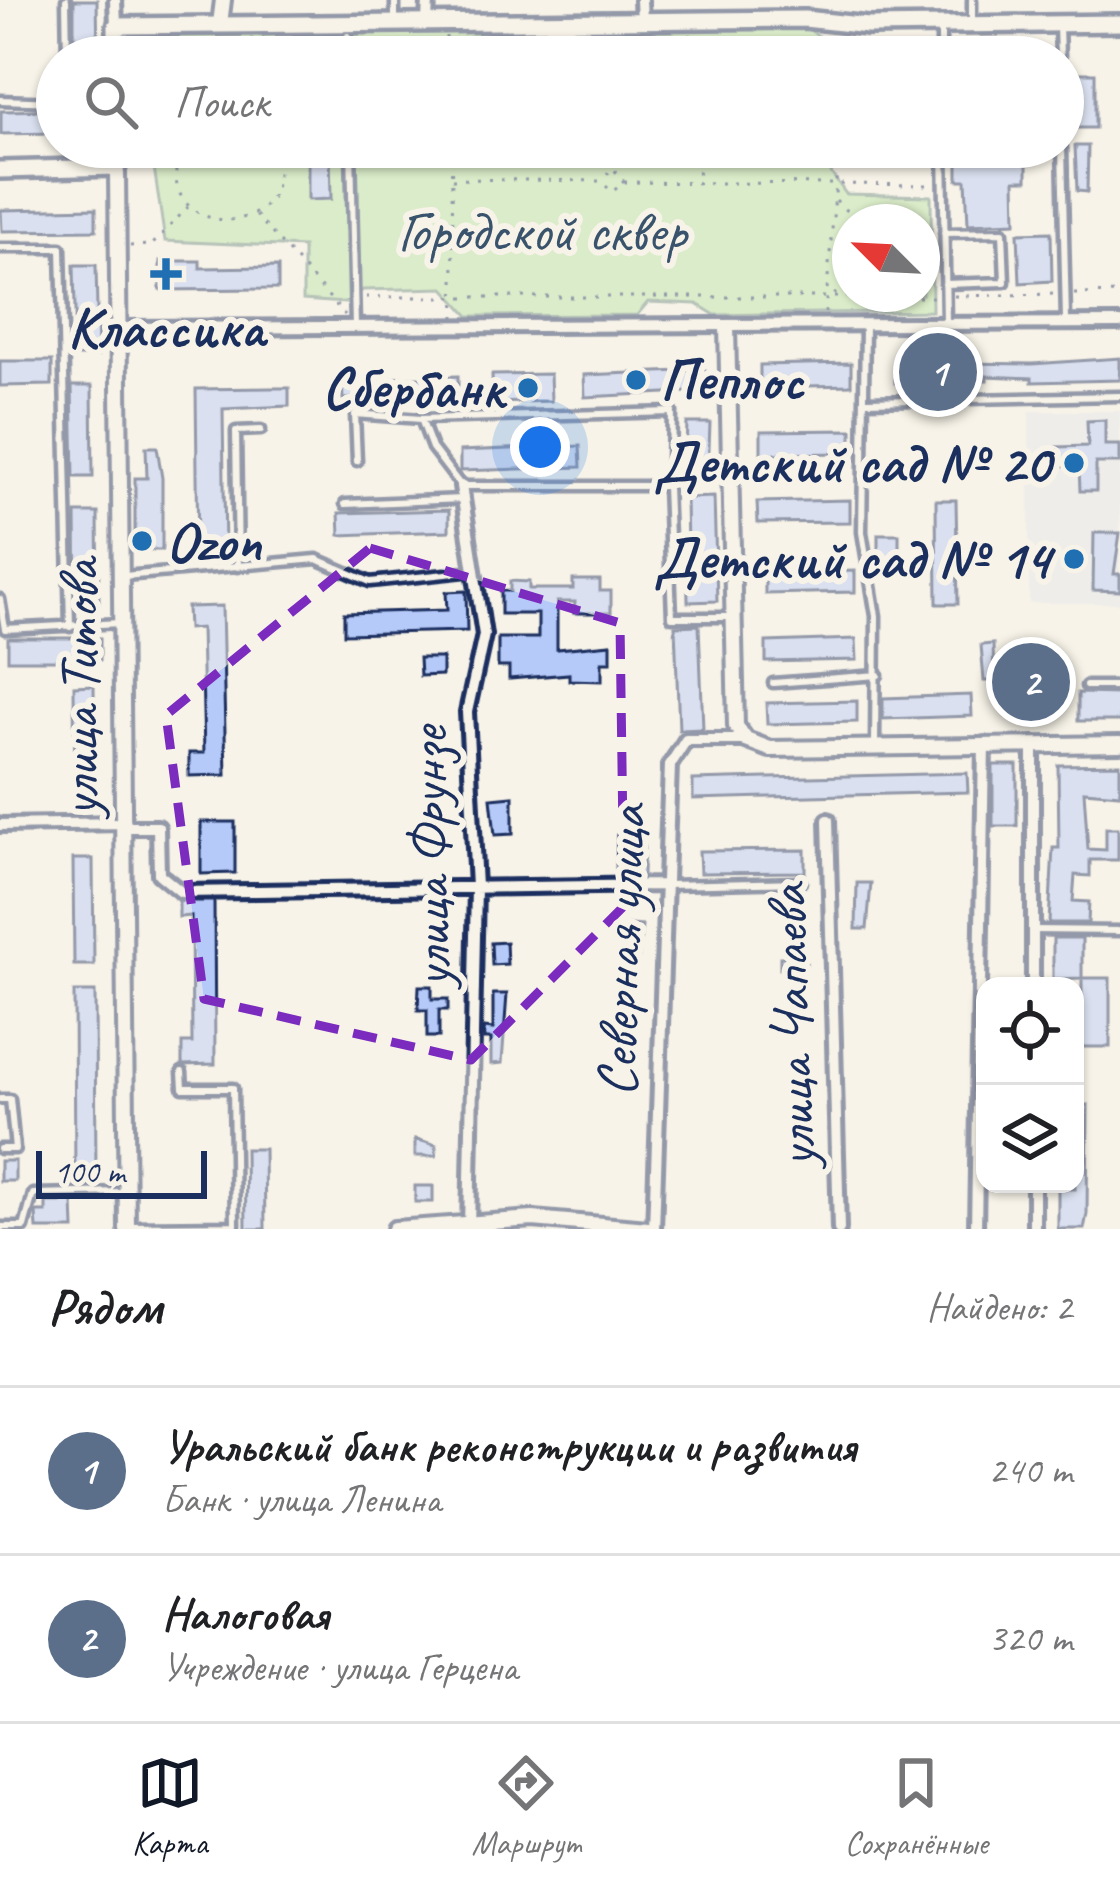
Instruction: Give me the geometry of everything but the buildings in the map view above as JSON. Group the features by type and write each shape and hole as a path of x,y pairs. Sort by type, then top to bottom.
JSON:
{"main road":[{"path":"116,36 116,26 220,24 805,19 940,26 1120,23"},
{"path":"0,170 117,170"}],"street":[{"path":"115,0 116,26"},
{"path":"220,24 224,0"},
{"path":"428,0 428,22"},
{"path":"641,0 642,20"},
{"path":"805,0 805,19"},
{"name":"улица Титова","path":"117,170 128,1228"},
{"path":"120,328 1120,323"},
{"path":"727,327 736,726 746,740 770,749 1120,743"},
{"name":"улица Фрунзе","path":"462,493 484,634 467,712 476,887 469,1226"},
{"name":"Северная улица","path":"651,1229 670,765 686,740 746,740"},
{"path":"976,1229 983,744"},
{"path":"1033,744 1033,977"},
{"name":"улица Чапаева","path":"828,820 838,1229"},
{"path":"0,825 158,827 159,874 181,892 663,885"},
{"path":"1034,1193 1034,1229"},
{"path":"395,1229 533,1219 651,1229"}],"lane":[{"path":"66,0 67,36"},
{"path":"394,0 394,22"},
{"path":"971,0 972,26"},
{"path":"1059,24 1059,36"},
{"path":"940,26 940,36"},
{"path":"0,100 36,101"},
{"path":"352,168 356,327"},
{"path":"944,168 946,326"},
{"path":"1063,168 1066,324"},
{"path":"944,233 1004,232 1005,282 945,284"},
{"path":"0,248 61,248 70,627"},
{"path":"865,327 862,532 876,616 875,746"},
{"path":"867,401 1120,396"},
{"path":"357,461 355,414 422,418 672,412 671,465"},
{"path":"422,418 433,448 462,493"},
{"path":"238,568 236,431 261,430"},
{"path":"345,504 462,493 667,486 672,617 733,617"},
{"path":"124,576 316,559 370,582 475,571"},
{"path":"0,599 5,629 124,623"},
{"path":"773,683 878,675"},
{"path":"1086,686 1120,686"},
{"path":"663,885 801,882"},
{"path":"1033,930 1120,931"},
{"path":"128,1228 236,1225 233,1088 183,1088 182,1072"},
{"path":"0,1100 10,1100 15,1149 0,1149"},
{"path":"0,1227 24,1227 33,1194 127,1192"}],"path":[{"path":"155,25 155,36"},
{"path":"690,32 690,36"},
{"path":"117,170 132,168"},
{"path":"177,168 178,185 189,206 221,222 255,213 276,184 274,168"},
{"path":"452,168 455,326"},
{"path":"601,181 614,168 624,182"},
{"path":"698,168 699,182"},
{"path":"824,327 837,168"},
{"path":"452,179 601,181 612,192 624,182 944,185"},
{"path":"835,199 840,204"},
{"path":"118,246 152,245 189,206"},
{"path":"255,213 356,327"},
{"path":"940,296 1120,293"},
{"path":"355,297 832,297"}],"highlighted area":[{"path":"370,548 620,623 624,906 471,1060 204,999 166,715"}],"shaded area":[{"path":"1029,411 1120,411 1120,603 1029,603"}],"green space":[{"path":"804,26 818,36 135,36"},
{"name":"Городской сквер","path":"154,168 831,168 846,194 931,196 931,204 832,204 832,312 878,312 715,315 697,304 648,302 637,315 469,316 444,288 363,290 345,303 303,300 303,247 165,241"}],"place":[{"name":"Классика","path":"166,274"},
{"name":"Уральский банк реконструкции и развития","path":"938,372"},
{"name":"Пеплос","path":"636,380"},
{"name":"Сбербанк","path":"528,388"},
{"name":"Детский сад № 20","path":"1074,463"},
{"name":"Ozon","path":"142,541"},
{"name":"Детский сад № 14","path":"1074,559"},
{"name":"Налоговая","path":"1031,682"}]}
